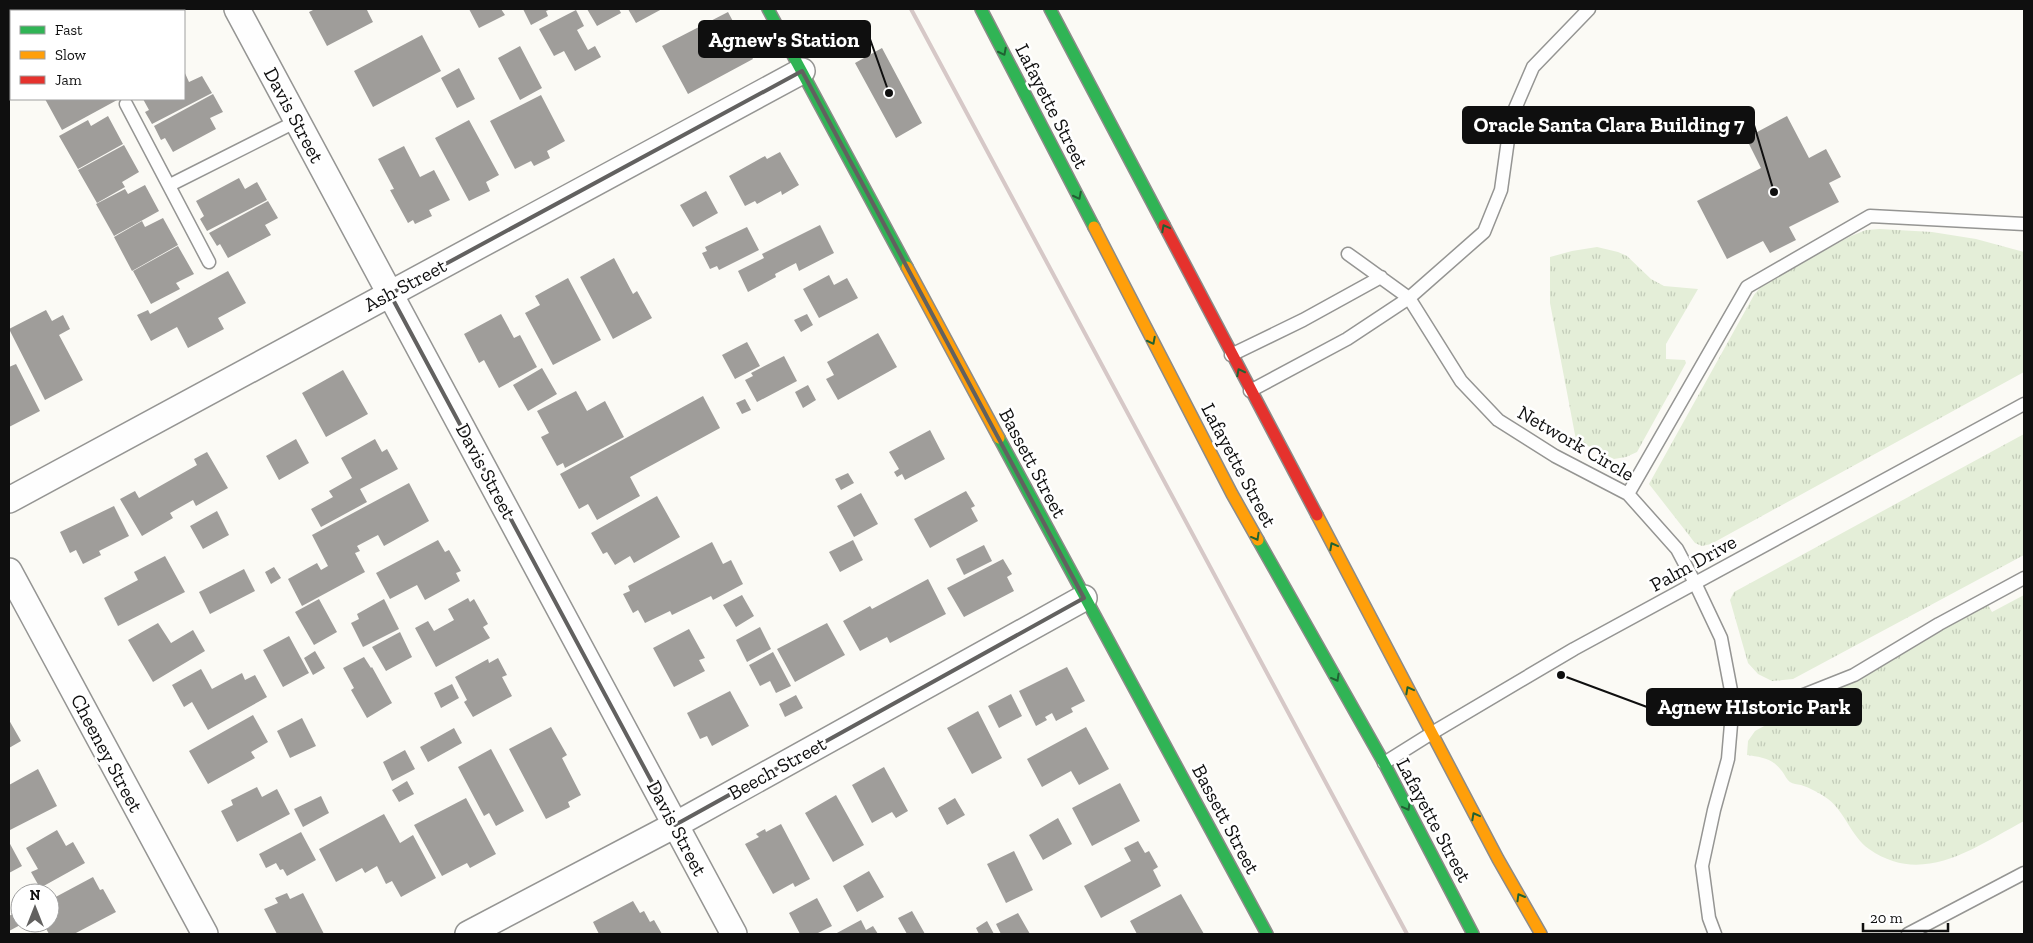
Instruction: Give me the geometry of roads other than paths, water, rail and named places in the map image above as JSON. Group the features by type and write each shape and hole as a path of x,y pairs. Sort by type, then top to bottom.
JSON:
{"main road":[{"name":"Bassett Street","path":"768,9 1084,598 1267,934"},
{"name":"Lafayette Street","path":"981,9 1232,494 1384,764 1473,934"},
{"name":"Lafayette Street","path":"1050,9 1498,859 1541,934"}],"street":[{"name":"Davis Street","path":"237,9 734,934"},
{"name":"Ash Street","path":"9,500 802,71"},
{"name":"Cheeney Street","path":"9,571 205,934"},
{"name":"Beech Street","path":"468,934 675,824 1084,598"}],"lane":[{"path":"1250,391 1348,339 1409,298 1484,232 1501,190 1511,118 1533,67 1589,9"},
{"path":"126,104 209,262"},
{"path":"170,185 297,121"},
{"path":"1628,494 1747,287 1870,216 2024,224"},
{"name":"Network Circle","path":"1348,254 1409,298 1461,381 1498,420 1555,456 1628,494 1677,549 1722,638 1733,701 1728,759 1714,810 1702,866 1709,918 1714,934"},
{"path":"1231,355 1303,320 1381,277"},
{"name":"Palm Drive","path":"1384,764 1432,733 1574,649 2024,404"},
{"path":"1733,701 1796,698 1854,676 1939,624 2024,578"},
{"path":"1908,934 2024,873"}],"railway":[{"path":"911,9 1407,934"}],"place":[{"name":"Agnew's Station","path":"889,93"},
{"name":"Oracle Santa Clara Building 7","path":"1774,192"},
{"name":"Agnew HIstoric Park","path":"1561,675"}]}
